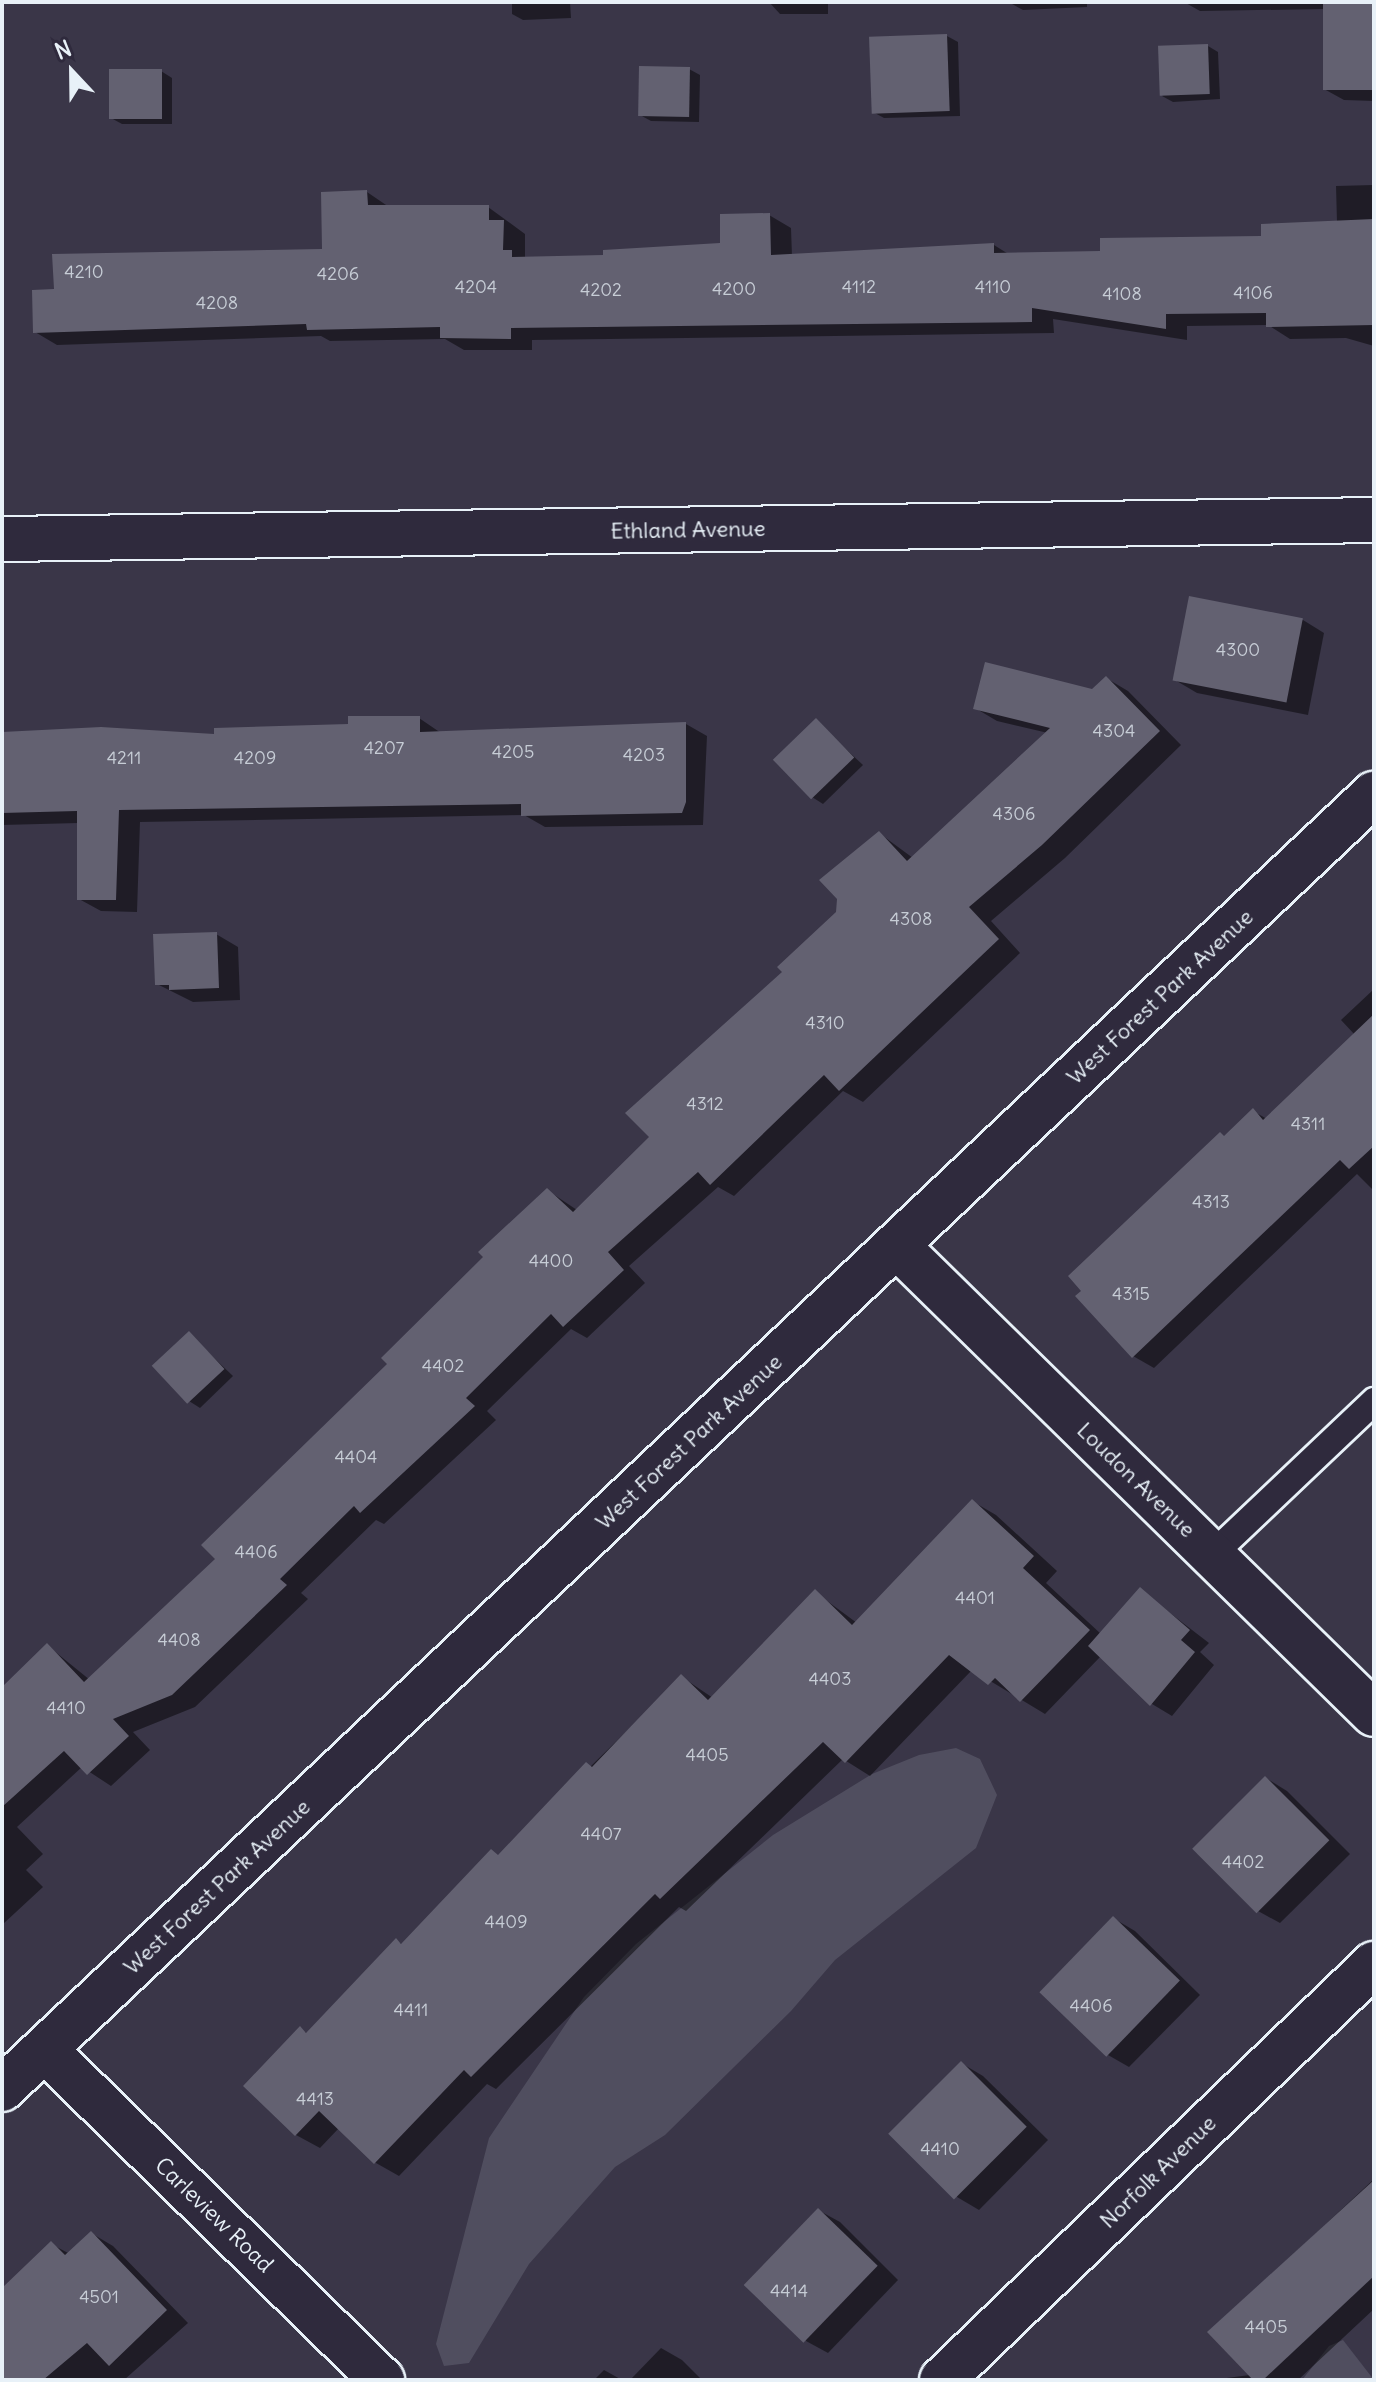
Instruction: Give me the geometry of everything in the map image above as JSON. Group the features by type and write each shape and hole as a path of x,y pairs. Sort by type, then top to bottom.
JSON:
{"street":[{"name":"Ethland Avenue","path":"2,539 1374,520"},
{"name":"West Forest Park Avenue","path":"2,2089 1374,794"},
{"name":"Loudon Avenue","path":"897,1246 1374,1714"},
{"name":"Norfolk Avenue","path":"942,2380 1374,1964"},
{"name":"Carleview Road","path":"45,2050 382,2380"}],"lane":[{"path":"1212,1555 1374,1401"}],"shaded area":[{"path":"956,1748 980,1759 997,1795 976,1848 835,1960 791,2011 665,2135 615,2167 529,2264 469,2363 444,2366 436,2344 489,2138 584,1997 636,1944 773,1835 872,1774 919,1755"},
{"path":"1343,2340 1374,2380 1302,2380 1329,2346"}],"building":[{"path":"1323,2 1374,2 1374,90 1323,90"},
{"path":"947,34 950,111 872,114 869,37"},
{"path":"1208,44 1210,94 1160,96 1158,46"},
{"path":"639,66 690,67 689,117 638,116"},
{"path":"109,69 162,69 162,119 109,119"},
{"path":"367,190 368,205 489,205 489,220 504,220 503,250 512,250 512,257 603,255 603,250 720,243 720,214 770,213 771,255 994,243 994,253 1100,251 1100,238 1261,236 1261,224 1374,219 1374,325 1266,327 1266,313 1166,314 1166,329 1032,308 1032,322 511,328 511,339 440,338 440,327 307,330 306,324 33,333 32,290 54,289 52,254 322,249 321,192"},
{"path":"1189,596 1303,618 1286,703 1173,680"},
{"path":"985,662 1092,689 1106,676 1160,731 1042,845 969,907 999,939 839,1091 824,1075 710,1185 698,1172 608,1252 624,1270 563,1327 551,1314 466,1398 475,1406 360,1513 354,1506 280,1579 287,1585 172,1695 113,1719 129,1736 87,1775 64,1751 2,1807 2,1687 47,1643 84,1682 215,1559 201,1545 387,1364 381,1358 483,1257 478,1252 547,1188 573,1212 649,1137 625,1113 782,972 777,967 836,912 837,899 819,880 879,831 907,861 1050,728 973,709"},
{"path":"348,716 420,716 420,732 686,722 686,802 682,813 521,816 521,804 119,810 116,900 77,900 77,811 2,813 2,732 101,727 214,734 214,728 348,724"},
{"path":"816,718 854,758 811,799 773,760"},
{"path":"217,932 219,988 169,990 169,985 155,985 153,934"},
{"path":"1374,1014 1374,1146 1349,1169 1340,1160 1132,1358 1075,1296 1081,1291 1068,1276 1220,1132 1224,1136 1253,1108 1263,1120"},
{"path":"189,1331 224,1369 187,1404 152,1366"},
{"path":"972,1499 1034,1556 1023,1568 1090,1630 1020,1702 995,1678 988,1685 949,1655 845,1763 823,1742 660,1899 655,1894 471,2077 464,2070 374,2164 319,2111 295,2136 243,2086 300,2026 306,2033 396,1938 401,1944 491,1849 498,1855 586,1762 592,1767 681,1674 708,1700 815,1589 852,1625"},
{"path":"1140,1587 1190,1630 1181,1640 1195,1652 1150,1706 1088,1646"},
{"path":"1265,1776 1329,1840 1257,1913 1192,1849"},
{"path":"1113,1916 1180,1981 1106,2057 1039,1992"},
{"path":"961,2061 1027,2127 954,2200 888,2134"},
{"path":"1374,2180 1374,2276 1263,2380 1253,2380 1207,2332"},
{"path":"818,2208 878,2266 803,2343 744,2285"},
{"path":"91,2231 167,2310 109,2366 87,2343 43,2380 2,2380 2,2288 51,2241 65,2255"}]}
